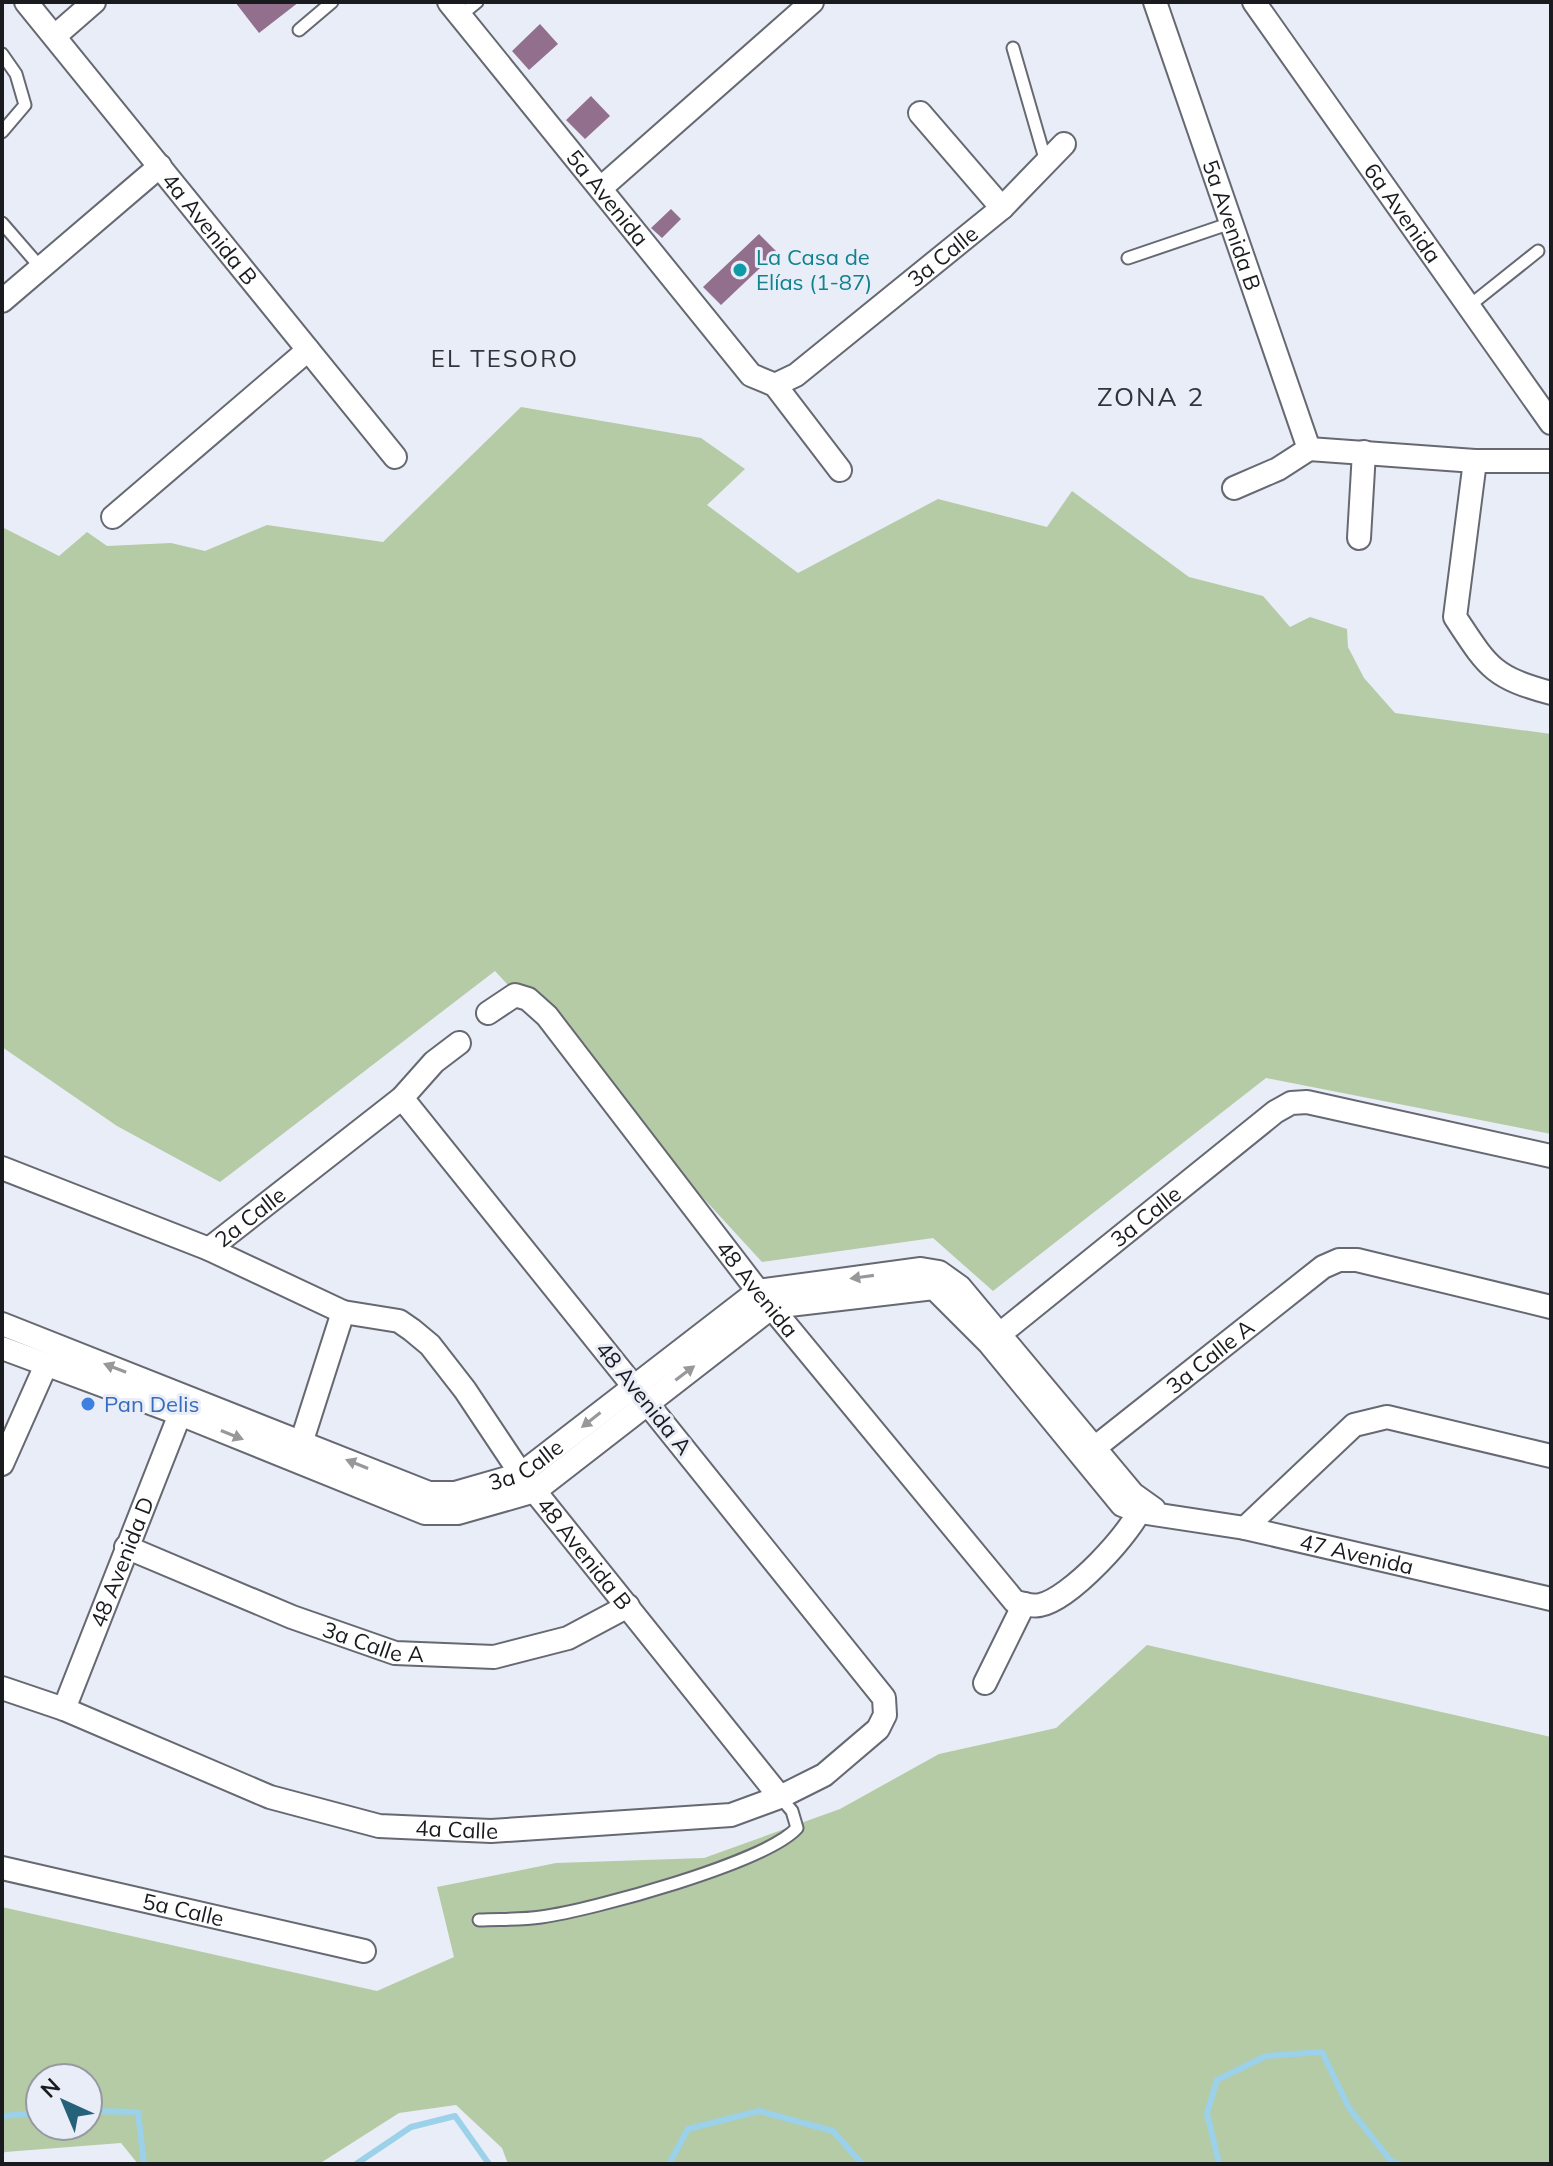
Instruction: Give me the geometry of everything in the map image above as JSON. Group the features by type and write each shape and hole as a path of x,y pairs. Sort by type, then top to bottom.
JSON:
{"street":[{"name":"4a Avenida B","path":"26,2 395,457"},
{"path":"55,36 94,2"},
{"path":"601,188 812,2"},
{"name":"5a Avenida B","path":"1155,2 1309,449"},
{"name":"6a Avenida","path":"1254,2 1551,423"},
{"name":"5a Avenida","path":"462,7 601,188 751,375 775,385"},
{"path":"920,113 1002,208"},
{"name":"3a Calle","path":"775,385 796,375 1002,208 1064,144"},
{"path":"2,301 160,166"},
{"path":"113,517 308,350"},
{"path":"775,385 840,470"},
{"path":"1234,488 1278,469 1309,449 1475,461 1551,461"},
{"path":"1359,538 1364,452"},
{"path":"1475,461 1455,617 1492,667 1509,681 1551,693"},
{"name":"48 Avenida","path":"488,1013 515,995 528,999 547,1016 765,1299 1008,1595 1024,1604"},
{"name":"2a Calle","path":"2,1168 209,1249 402,1098 434,1062 459,1043"},
{"name":"48 Avenida A","path":"402,1098 884,1698"},
{"name":"3a Calle","path":"995,1338 1275,1112 1291,1103 1307,1102 1551,1156"},
{"name":"48 Avenida B","path":"209,1249 343,1312 399,1321 430,1345 528,1482 780,1797"},
{"name":"3a Calle A","path":"1088,1453 1323,1267 1339,1260 1357,1260 1551,1307"},
{"path":"765,1299 934,1288 995,1338 1088,1453 1149,1510 1069,1589 1040,1605 1024,1604 985,1683"},
{"name":"3a Calle","path":"2,1324 298,1452 425,1513 458,1513 528,1482 765,1299"},
{"path":"298,1452 343,1312"},
{"name":"3a Calle","path":"2,1348 180,1414 298,1452"},
{"path":"2,1464 46,1365"},
{"name":"48 Avenida D","path":"64,1709 180,1414"},
{"path":"1245,1528 1354,1425 1371,1419 1387,1417 1551,1456"},
{"name":"47 Avenida","path":"1149,1510 1245,1528 1551,1599"},
{"name":"3a Calle A","path":"126,1547 292,1617 395,1653 494,1657 568,1638 628,1606"},
{"name":"4a Calle","path":"2,1688 64,1709 270,1797 379,1826 491,1831 731,1815 780,1797 824,1775 878,1729 885,1715 884,1698"},
{"name":"5a Calle","path":"2,1868 364,1951"}],"lane":[{"path":"299,30 332,2"},
{"path":"1013,48 1047,162"},
{"path":"2,54 16,74 25,105 2,132"},
{"path":"2,223 41,268"},
{"path":"1128,258 1231,223"},
{"path":"1469,306 1538,251"},
{"path":"479,1920 542,1917 681,1882 745,1857 790,1835 797,1828 797,1820 780,1797"}],"green space":[{"path":"521,407 701,438 745,469 707,505 798,573 938,499 1047,527 1072,491 1189,577 1263,596 1290,627 1310,617 1347,629 1348,647 1364,678 1395,713 1551,734 1551,1134 1266,1078 993,1291 933,1238 762,1262 495,971 220,1182 117,1126 2,1047 2,527 59,556 87,532 107,546 171,543 205,551 267,525 383,542"},
{"path":"1147,1645 1551,1737 1551,2164 508,2164 502,2148 456,2105 399,2113 319,2164 138,2164 121,2143 5,2152 2,2155 2,1907 377,1991 454,1957 437,1887 556,1863 704,1858 840,1809 939,1754 1056,1728"}],"building":[{"path":"235,2 299,2 259,33"},
{"path":"540,24 558,44 529,70 512,51"},
{"path":"591,96 610,116 585,139 566,120"},
{"path":"671,209 681,219 662,238 651,228"},
{"name":"La Casa de Elías (1-87)","path":"759,234 777,252 721,305 703,287"}],"waterway":[{"path":"1219,2164 1207,2113 1217,2080 1266,2056 1322,2052 1349,2108 1390,2160 1399,2164"},
{"path":"104,2111 138,2112 144,2164"},
{"path":"669,2164 688,2129 759,2111 833,2131 862,2164"},
{"path":"2,2116 24,2114"},
{"path":"356,2164 411,2127 455,2116 489,2164"}],"place":[{"name":"La Casa de Elías (1-87)","path":"740,270"},
{"name":"Pan Delis","path":"88,1404"}],"district":[{"name":"EL TESORO","path":"505,358"},
{"name":"ZONA 2","path":"1151,396"}]}
